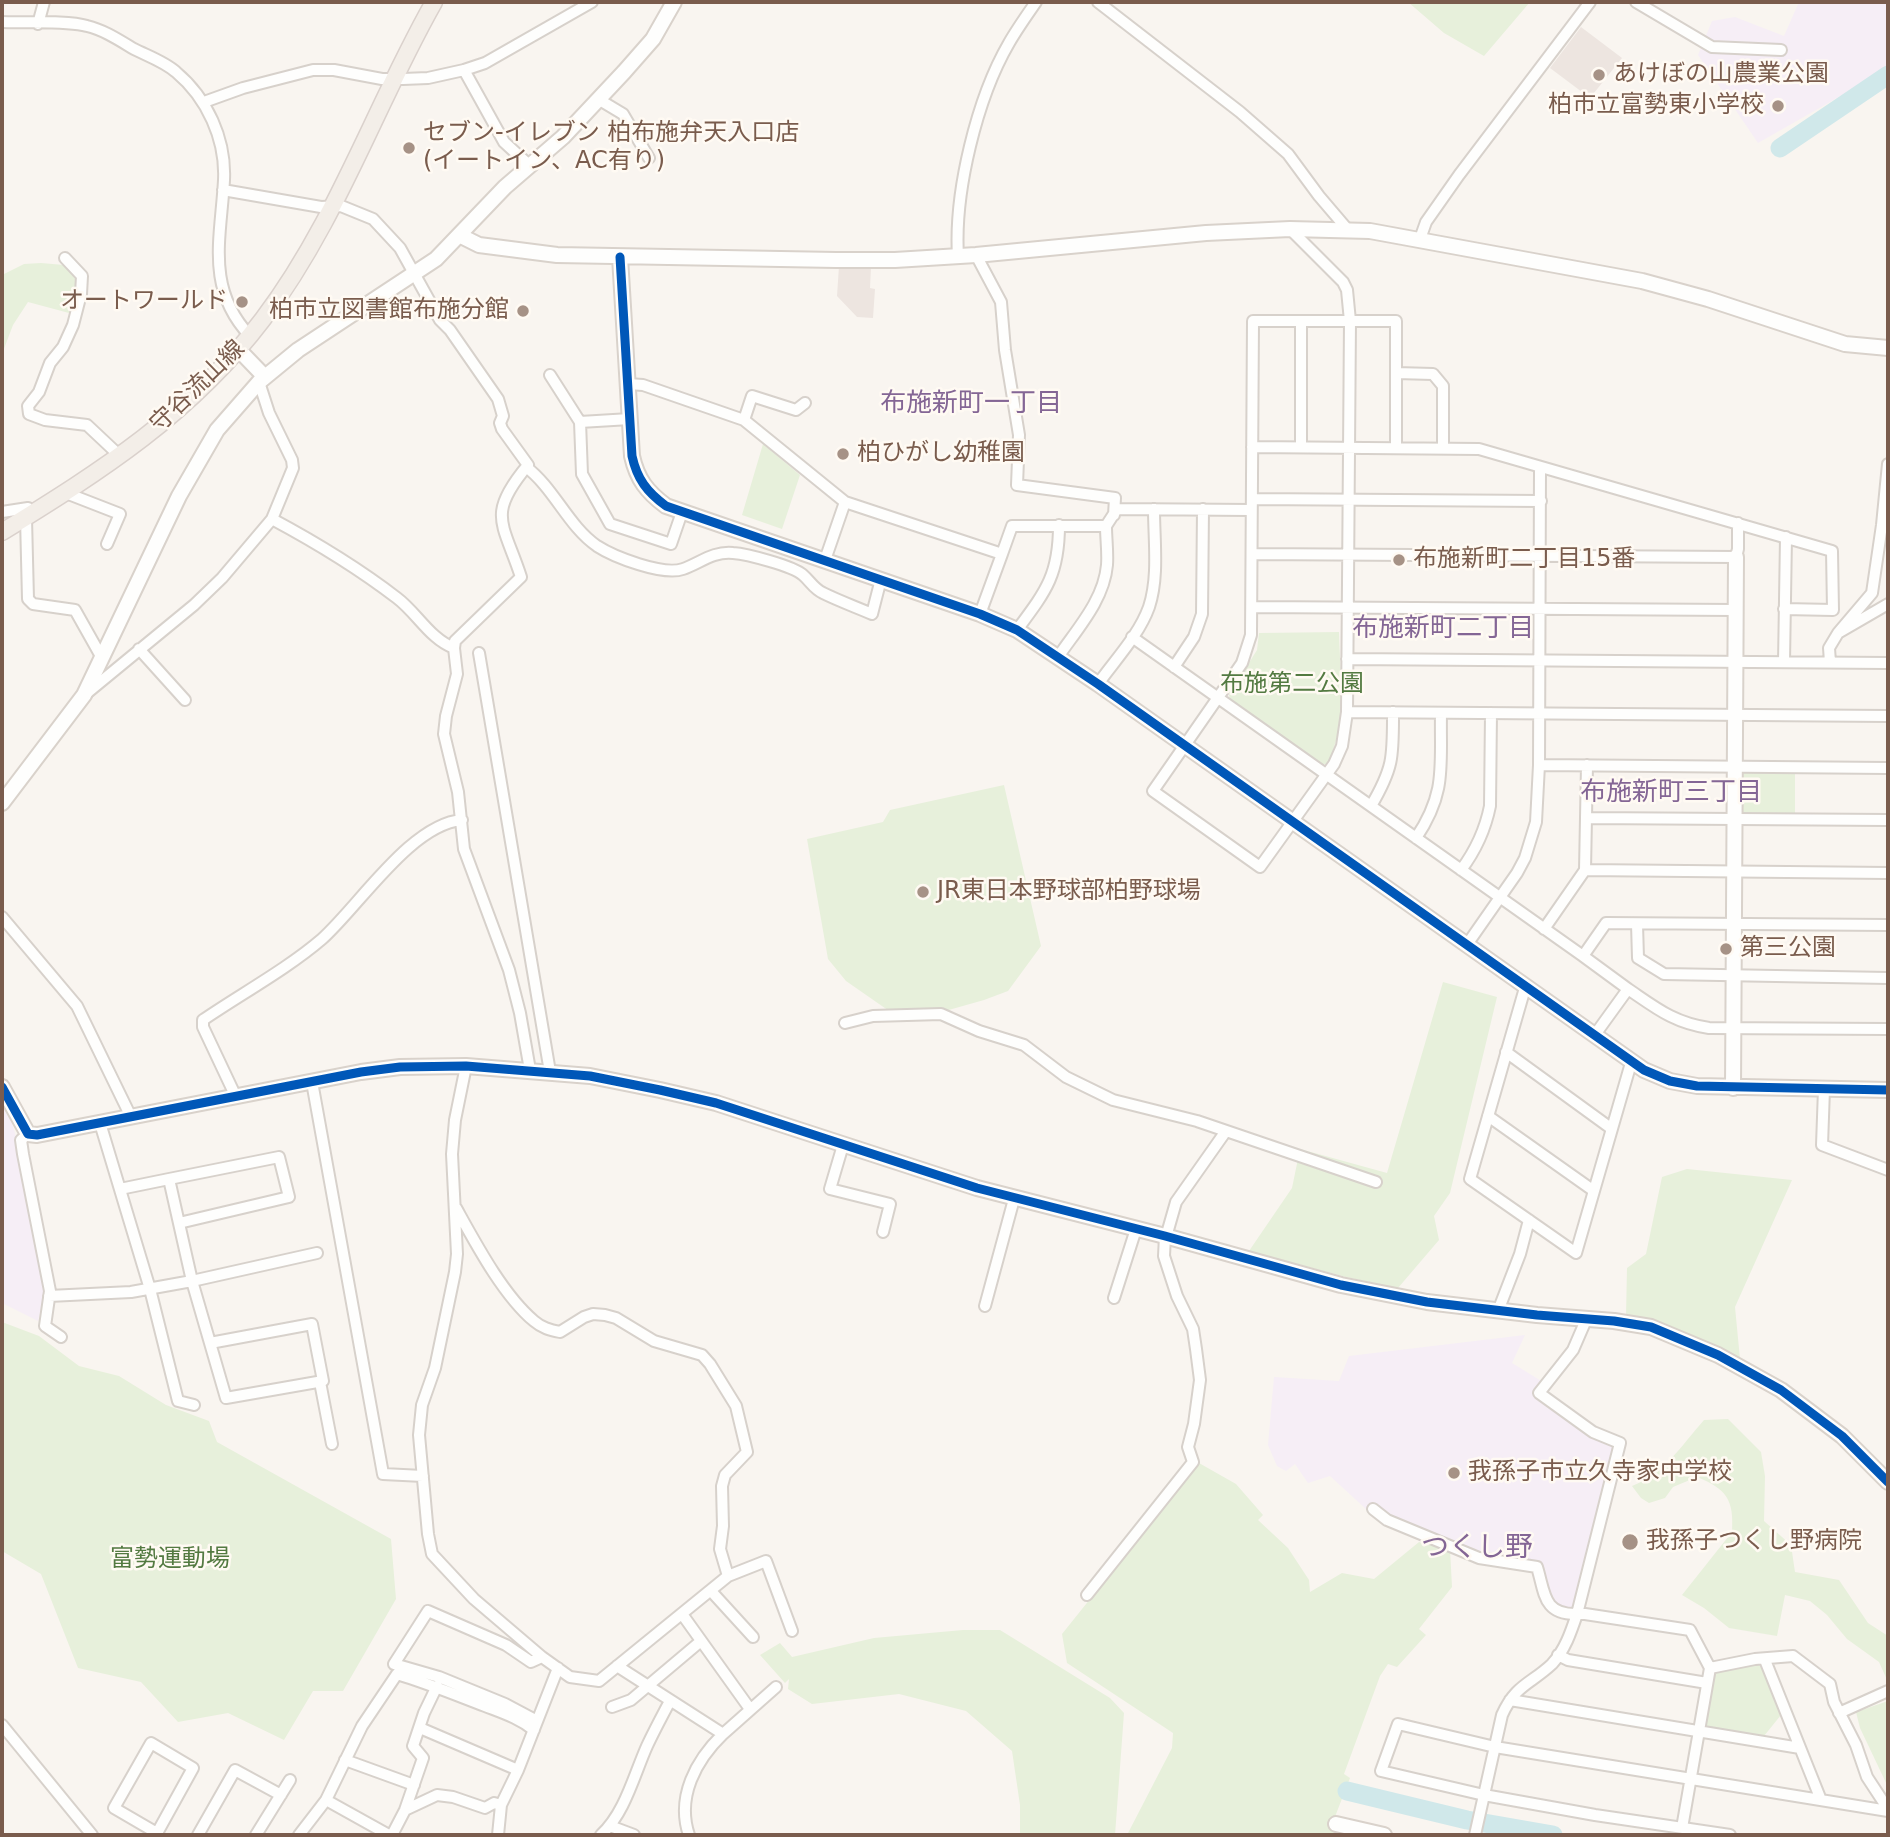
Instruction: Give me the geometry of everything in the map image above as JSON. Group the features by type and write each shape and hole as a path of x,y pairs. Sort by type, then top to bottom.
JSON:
{"main road":[{"name":"守谷流山線","path":"2,532 121,457 163,424 250,335 281,294 331,207 434,2"}],"street":[{"path":"38,24 44,2"},
{"path":"204,102 243,88 313,70 395,79 428,78 464,70 485,63 592,2"},
{"path":"2,803 84,695 191,473 218,430 262,380 316,337 436,259 461,236 505,187 563,136 653,39 674,2"},
{"path":"958,256 956,230 959,199 968,155 986,94 1008,44 1036,2"},
{"path":"1098,2 1234,107 1288,154 1348,230"},
{"path":"1420,239 1426,222 1483,141 1590,2"},
{"path":"1636,2 1712,47 1781,50"},
{"path":"2,22 85,25 103,32 174,70 204,102 215,125 224,170 218,245 219,273 224,293 237,322 250,335"},
{"path":"464,70 504,142 530,166"},
{"path":"598,99 623,114 649,158"},
{"path":"223,190 321,207 341,206 373,219 400,248 440,320 450,330 498,399 503,416 500,423 502,429 528,465 509,487 499,511 521,577 455,641 457,674 444,734 458,792 464,849 509,970 530,1070"},
{"path":"1290,229 1343,282 1347,290 1350,321 1347,712 1342,746 1327,775 1261,867 1153,791 1242,663 1248,650 1253,607 1253,321 1301,321 1350,321 1396,321 1396,447"},
{"path":"461,236 479,245 531,253 836,260 976,255 1206,233 1290,229 1387,233 1642,281 1708,299 1845,344 1888,348"},
{"path":"976,255 1001,302 1005,350 1019,435 1017,485 1115,498 1114,515"},
{"path":"620,257 632,456 635,472 643,486 666,506 881,579 1017,630 1098,684 1630,1063 1670,1080 1697,1086 1888,1090"},
{"path":"65,258 82,276 81,294 73,326 50,363 39,392 28,406 29,414 45,420 87,425 121,457"},
{"path":"1301,321 1301,447"},
{"path":"84,695 213,587 272,519 293,468 292,460 269,413 262,380 238,349"},
{"path":"1396,373 1433,374 1443,386 1443,448"},
{"path":"550,376 580,422 582,474 610,524 671,544 682,512"},
{"path":"628,384 643,385 744,420 845,502 1002,555"},
{"path":"744,420 752,396 796,410 805,403"},
{"path":"580,422 630,419"},
{"path":"1252,447 1479,449 1832,551 1833,610 1784,610"},
{"path":"1830,662 1829,649 1838,633 1872,593 1888,464"},
{"path":"526,467 541,479 564,511 596,545 632,562 680,571 714,554 733,553 790,567 821,592 872,614 881,579"},
{"path":"1466,946 1502,898 1525,858 1538,808 1540,467"},
{"path":"66,493 120,514 107,544"},
{"path":"1058,657 1097,599 1103,584 1107,565 1106,526 1117,509 1203,509 1348,500 1541,501"},
{"path":"825,560 845,502"},
{"path":"2,512 28,508 28,599 33,604 75,610 102,658"},
{"path":"1098,684 1143,621 1153,591 1154,509"},
{"path":"1174,667 1194,637 1202,614 1203,509"},
{"path":"272,519 312,541 398,599 443,644 454,648"},
{"path":"1733,1088 1735,610 1738,523"},
{"path":"1017,630 1041,598 1052,577 1057,564 1059,525"},
{"path":"980,614 1012,526 1106,526"},
{"path":"1784,662 1786,537"},
{"path":"1252,554 1736,557"},
{"path":"1838,633 1888,604"},
{"path":"1253,607 1735,610"},
{"path":"1132,637 1672,1019 1690,1026 1888,1029"},
{"path":"139,649 184,700"},
{"path":"479,653 550,1072"},
{"path":"1347,659 1888,663"},
{"path":"1347,712 1888,716"},
{"path":"1371,806 1385,783 1392,764 1393,712"},
{"path":"1416,838 1430,817 1440,786 1441,713"},
{"path":"1461,870 1478,844 1488,818 1491,713"},
{"path":"1539,765 1888,768"},
{"path":"1544,929 1585,870 1587,765"},
{"path":"1586,818 1888,820"},
{"path":"236,1097 203,1027 203,1020 320,940 343,919 405,850 432,831 454,820 462,820"},
{"path":"1585,870 1888,873"},
{"path":"2,916 77,1006 131,1117"},
{"path":"1583,956 1606,923 1888,925"},
{"path":"1637,924 1638,958 1664,974 1888,978"},
{"path":"1525,988 1470,1179 1576,1253 1630,1063"},
{"path":"1594,1036 1628,989"},
{"path":"845,1023 873,1016 941,1014 979,1031 1024,1045 1066,1077 1101,1095 1226,1131 1376,1182"},
{"path":"1506,1052 1612,1129"},
{"path":"466,1066 455,1120 452,1154 457,1254 455,1272 435,1368 422,1405 419,1435 432,1554 474,1599 542,1657 570,1677 600,1681 728,1576 766,1561 792,1631"},
{"path":"27,1134 37,1135 400,1067 466,1066 590,1076 716,1102 1014,1199 1136,1228 1299,1274 1382,1294 1498,1311 1614,1321 1651,1327 1759,1376 1842,1436 1888,1482"},
{"path":"312,1082 383,1474 423,1476"},
{"path":"2,1087 27,1134"},
{"path":"1824,1089 1822,1145 1888,1170"},
{"path":"1488,1116 1594,1191"},
{"path":"100,1123 150,1289 178,1401 194,1405"},
{"path":"1087,1595 1192,1462 1188,1447 1200,1380 1194,1329 1177,1296 1164,1256 1165,1236 1176,1202 1226,1131"},
{"path":"27,1134 22,1140 23,1154 49,1296 45,1326 61,1336"},
{"path":"843,1144 830,1189 890,1204 883,1232"},
{"path":"120,1189 279,1157 289,1197 178,1223"},
{"path":"169,1179 192,1282 226,1398 320,1382"},
{"path":"985,1307 1014,1199"},
{"path":"455,1207 496,1277 535,1322 560,1332 584,1317 593,1314 605,1315 616,1318 654,1340 702,1355 710,1364 736,1406 747,1452 725,1475 722,1486 723,1526 720,1549 728,1576"},
{"path":"1498,1311 1520,1254 1529,1220"},
{"path":"1114,1297 1136,1228"},
{"path":"49,1296 150,1289 317,1253"},
{"path":"1475,1835 1502,1715 1518,1688 1552,1664 1568,1641 1620,1443 1593,1432 1539,1393 1573,1350 1586,1320"},
{"path":"210,1343 312,1325 332,1444"},
{"path":"1373,1509 1387,1520 1479,1558 1537,1567 1550,1608 1556,1612 1690,1630 1710,1668 1682,1828"},
{"path":"710,1591 753,1636"},
{"path":"535,1726 506,1704 439,1677 394,1664 428,1611 506,1645 531,1662 542,1657"},
{"path":"682,1614 751,1709"},
{"path":"612,1707 631,1700 701,1641"},
{"path":"1558,1655 1568,1660 1707,1684"},
{"path":"1710,1668 1755,1659 1793,1656 1830,1684 1834,1702 1856,1745 1867,1777 1888,1810"},
{"path":"1765,1660 1821,1800"},
{"path":"617,1666 723,1734"},
{"path":"498,1835 501,1805 518,1770 558,1668"},
{"path":"299,1835 326,1800 362,1726 397,1674 437,1686 535,1726"},
{"path":"326,1800 391,1835 405,1810 423,1758 413,1746 437,1686"},
{"path":"689,1835 684,1800 693,1773 723,1734 776,1686"},
{"path":"1839,1713 1888,1691"},
{"path":"1510,1700 1800,1748"},
{"path":"601,1835 610,1826 631,1787 646,1747 670,1701"},
{"path":"1730,1835 1484,1796 1381,1771 1398,1724 1495,1747 1888,1810"},
{"path":"2,1725 92,1835"},
{"path":"420,1728 518,1770"},
{"path":"150,1743 193,1768 157,1834 114,1808 150,1743"},
{"path":"345,1760 414,1785"},
{"path":"198,1835 235,1770 281,1795"},
{"path":"256,1835 290,1780"},
{"path":"405,1810 437,1795 453,1797 485,1808 494,1803 501,1805"},
{"path":"361,1835 367,1823"},
{"path":"1336,1824 1384,1835"},
{"path":"610,1826 634,1835"}],"shaded area":[{"name":"柏市立富勢東小学校","path":"1799,2 1888,2 1888,69 1758,143 1698,55 1712,21 1735,17 1784,36"},
{"path":"1581,27 1622,58 1590,98 1550,68"},
{"path":"839,266 871,267 870,288 875,289 873,318 857,317 837,296"},
{"path":"2,1105 16,1137 44,1294 38,1321 2,1303"},
{"name":"我孫子市立久寺家中学校","path":"1525,1335 1512,1363 1543,1382 1534,1394 1598,1440 1614,1447 1571,1611 1556,1607 1540,1562 1486,1554 1420,1527 1416,1537 1379,1521 1330,1476 1308,1483 1295,1464 1286,1471 1277,1466 1268,1445 1274,1377 1339,1381 1349,1356"}],"green space":[{"path":"1408,2 1530,2 1484,56 1444,33"},
{"path":"24,264 64,265 75,276 75,300 69,313 28,302 13,325 2,354 2,275"},
{"path":"763,444 800,475 782,529 742,515"},
{"name":"布施第二公園","path":"1339,632 1341,683 1338,733 1327,764 1321,764 1230,700 1229,695 1257,650 1259,633"},
{"path":"1742,771 1795,772 1795,814 1741,814"},
{"name":"JR東日本野球部柏野球場","path":"1004,785 1041,946 1008,991 931,1015 892,1013 846,981 828,959 807,839 883,822 890,810"},
{"path":"1443,982 1497,997 1450,1193 1434,1216 1439,1240 1398,1288 1249,1251 1292,1188 1300,1149 1387,1173"},
{"path":"1687,1169 1792,1180 1735,1307 1740,1359 1671,1327 1626,1316 1627,1268 1646,1254 1662,1177"},
{"name":"富勢運動場","path":"2,1322 39,1336 79,1366 119,1376 166,1405 209,1421 217,1442 391,1539 396,1599 343,1691 313,1691 284,1740 228,1713 178,1722 141,1682 78,1668 41,1574 2,1551"},
{"path":"1728,1419 1761,1452 1765,1476 1764,1521 1791,1545 1795,1572 1839,1580 1868,1623 1888,1636 1888,1682 1879,1662 1847,1639 1827,1615 1810,1601 1785,1595 1777,1636 1729,1628 1682,1595 1732,1532 1730,1504 1722,1491 1697,1477 1673,1487 1665,1498 1649,1503 1641,1498 1632,1486 1663,1467 1704,1420"},
{"path":"1199,1463 1236,1484 1263,1515 1258,1520 1288,1548 1309,1580 1310,1592 1342,1573 1374,1579 1419,1542 1450,1549 1452,1587 1419,1629 1426,1635 1397,1667 1388,1664 1380,1676 1344,1774 1350,1778 1331,1827 1348,1832 1347,1835 1127,1835 1172,1748 1173,1733 1067,1663 1062,1634"},
{"path":"963,1630 1000,1630 1110,1698 1124,1713 1115,1835 1020,1835 1020,1805 1012,1751 966,1711 899,1694 812,1704 788,1689 789,1679 785,1683 760,1655 780,1643 792,1657 874,1638"},
{"path":"1756,1664 1761,1666 1781,1715 1764,1736 1706,1727 1704,1724 1711,1676 1716,1672"},
{"path":"1888,1701 1888,1787 1860,1728 1856,1712"}],"waterway":[{"path":"1780,148 1888,75"},
{"path":"1347,1791 1467,1820 1553,1835"}],"cycle path":[{"path":"620,257 632,456 644,484 653,496 666,506 980,614 1017,630 1098,684 1644,1070 1670,1081 1697,1086 1888,1090"},
{"path":"2,1087 28,1134 37,1135 361,1072 400,1067 466,1066 590,1076 660,1090 716,1103 977,1188 1341,1285 1427,1302 1651,1327 1718,1355 1781,1390 1842,1436 1888,1482"}],"place":[{"name":"あけぼの山農業公園","path":"1599,75"},
{"name":"柏市立富勢東小学校","path":"1778,106"},
{"name":"セブン-イレブン 柏布施弁天入口店 (イートイン、AC有り)","path":"409,148"},
{"name":"オートワールド","path":"242,302"},
{"name":"柏市立図書館布施分館","path":"523,311"},
{"name":"柏ひがし幼稚園","path":"843,454"},
{"name":"布施新町二丁目15番","path":"1399,560"},
{"name":"JR東日本野球部柏野球場","path":"923,892"},
{"name":"第三公園","path":"1726,949"},
{"name":"我孫子市立久寺家中学校","path":"1454,1473"},
{"name":"我孫子つくし野病院","path":"1630,1542"}],"district":[{"name":"布施新町一丁目","path":"971,404"},
{"name":"布施新町二丁目","path":"1443,629"},
{"name":"布施新町三丁目","path":"1671,793"},
{"name":"つくし野","path":"1477,1549"}]}
